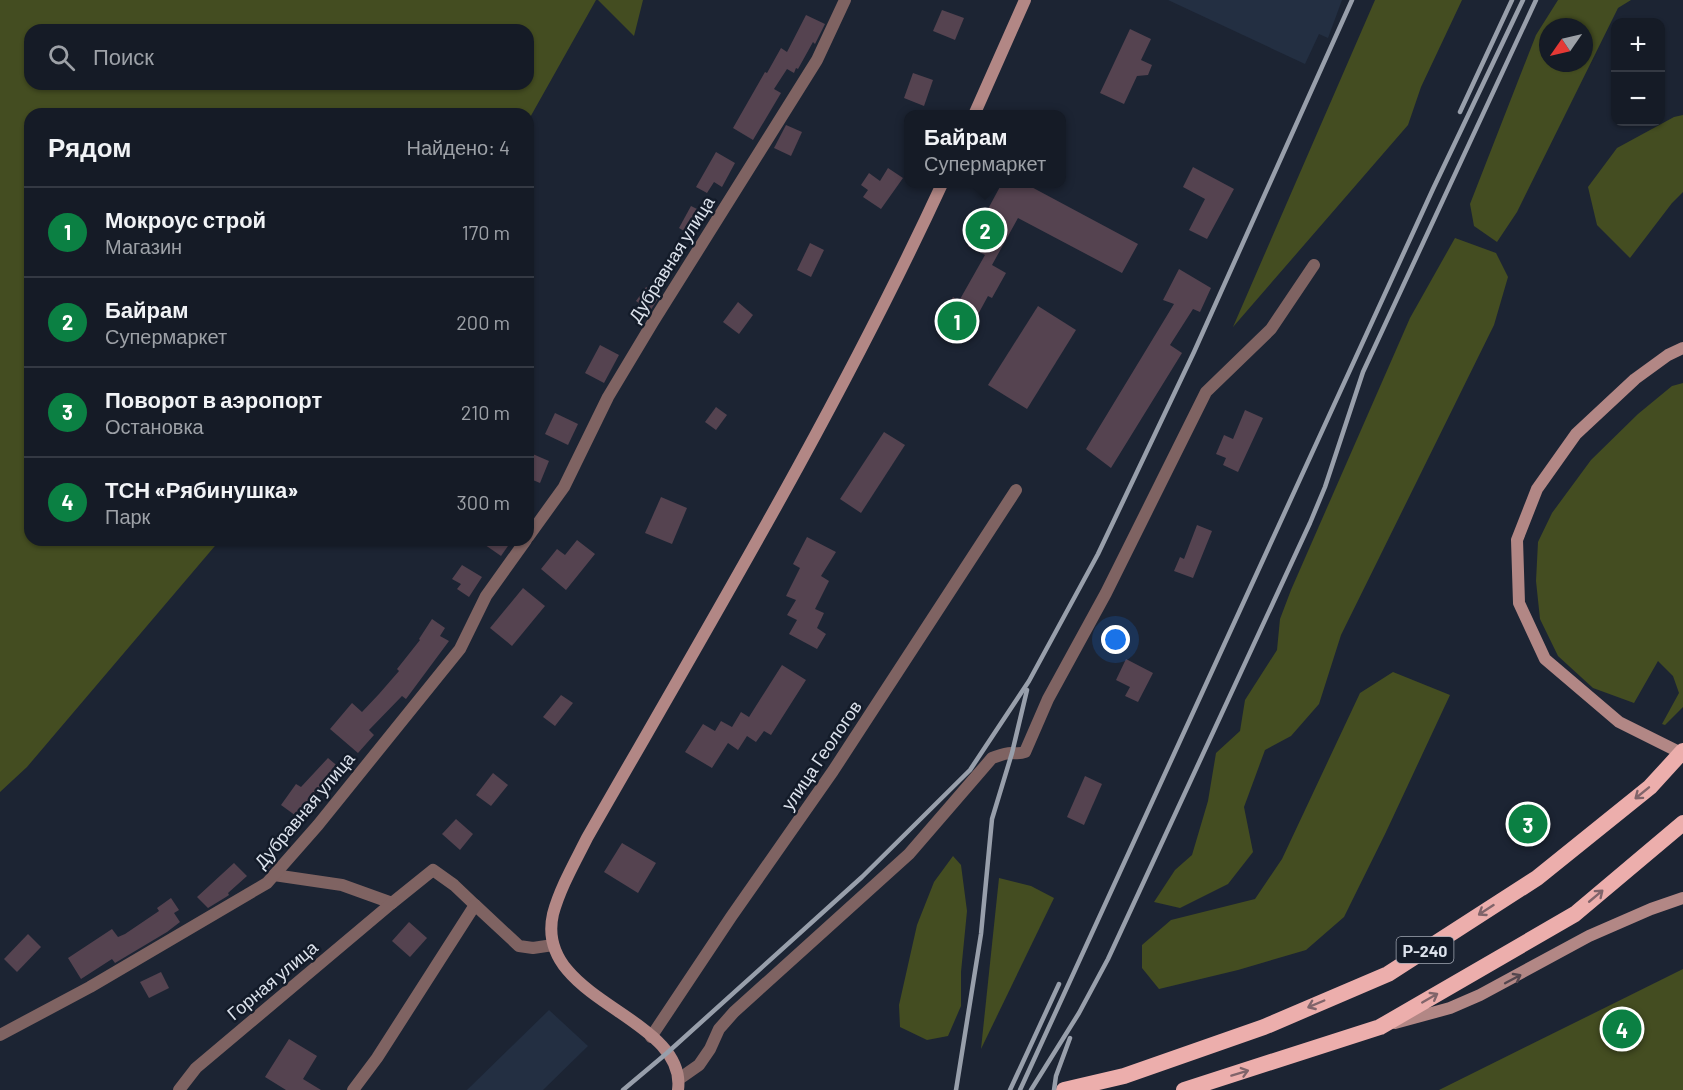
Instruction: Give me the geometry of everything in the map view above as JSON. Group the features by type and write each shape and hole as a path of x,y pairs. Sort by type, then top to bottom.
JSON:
{"highway":[{"name":"Р-240","path":"1064,1090 1124,1076 1264,1027 1388,974 1537,878 1650,787 1683,753"},
{"name":"Р-240","path":"1184,1090 1380,1027 1575,914 1683,823"}],"main road":[{"path":"976,110 1024,0"},
{"path":"679,1085 667,1053 651,1037 565,969 553,945 553,915 567,877 587,838 765,527 871,328 940,188"},
{"path":"1683,348 1668,355 1635,379 1576,434 1538,489 1517,540 1519,603 1545,659 1619,722 1683,753"},
{"path":"1668,355 1683,354"},
{"path":"1380,1027 1439,1011 1480,995 1589,936 1683,898"}],"street":[{"name":"Дубравная улица","path":"534,529 564,487 608,397 653,322 818,60 845,0"},
{"path":"679,1085 699,1065 719,1029 734,1012 909,854 992,758 1001,754 1025,752 1048,699 1106,592 1206,392 1271,329 1314,265"},
{"name":"улица Геологов","path":"651,1037 833,771 1016,490"},
{"name":"Дубравная улица","path":"0,1035 90,987 267,883 318,825 460,649 486,597 522,546"},
{"name":"Горная улица","path":"179,1090 196,1068 433,870 454,885 475,905"},
{"path":"274,875 342,885 392,903"},
{"path":"352,1090 377,1058 475,905 519,946 533,948 553,945"}],"shaded area":[{"path":"1168,0 1342,0 1328,38 1319,34 1305,64"},
{"path":"549,1010 588,1046 543,1090 467,1090"}],"green space":[{"path":"0,0 596,0 534,110 534,108 24,108 24,546 215,546 27,767 0,792"},
{"path":"598,0 643,0 634,36"},
{"path":"1375,0 1462,0 1421,87 1408,125 1233,327"},
{"path":"1558,0 1631,0 1618,8 1611,18 1593,58 1593,18 1547,18"},
{"path":"1539,30 1539,72 1586,72 1517,212 1497,242 1474,226 1470,204"},
{"path":"1683,115 1683,192 1630,258 1597,225 1588,187 1617,148 1657,126 1665,126 1665,122"},
{"path":"1455,238 1496,253 1508,277 1494,325 1341,635 1319,704 1291,736 1265,750 1244,807 1253,852 1228,884 1180,908 1154,902 1175,870 1192,855 1208,801 1216,753 1240,731 1245,700 1277,650 1280,619 1291,590 1410,318"},
{"path":"1683,383 1683,707 1665,725 1662,724 1679,693 1673,676 1658,661 1634,703 1593,688 1558,656 1540,619 1536,581 1538,542 1552,513 1591,460 1638,414 1672,386"},
{"path":"1393,672 1450,695 1344,917 1306,950 1238,970 1159,989 1142,968 1142,945 1171,920 1255,899 1282,859 1360,693"},
{"path":"953,856 961,865 967,911 961,972 961,1006 948,1036 927,1040 900,1027 899,1005 917,925 934,882"},
{"path":"999,878 1031,886 1054,898 981,1049"},
{"path":"1683,969 1683,1090 1439,1090"}],"building":[{"path":"942,10 964,18 955,40 933,31"},
{"path":"806,15 825,24 798,69 796,68 794,73 787,69 774,89 781,93 753,140 733,128 781,48 787,52"},
{"path":"1130,29 1151,39 1141,60 1152,65 1148,75 1137,76 1124,104 1100,93"},
{"path":"913,73 933,80 924,106 904,98"},
{"path":"786,125 802,132 791,156 774,148"},
{"path":"716,152 735,163 722,187 714,182 707,193 696,187"},
{"path":"1193,167 1234,189 1207,239 1189,230 1205,199 1183,187"},
{"path":"888,168 903,178 881,209 863,197 868,190 861,185 869,173 880,181"},
{"path":"999,188 1033,188 1138,244 1122,273 1018,218 992,265 1006,273 992,298 988,296 964,340 937,325 953,297 959,301 985,255 968,246"},
{"path":"691,206 707,214 694,237 679,228"},
{"path":"810,243 824,250 811,277 797,270"},
{"path":"1179,269 1211,288 1200,312 1193,309 1170,345 1182,353 1111,468 1086,449 1174,304 1163,300"},
{"path":"646,287 660,296 650,311 636,301"},
{"path":"738,302 753,315 739,334 723,322"},
{"path":"1038,306 1076,330 1027,409 988,385"},
{"path":"600,345 619,355 604,383 585,373"},
{"path":"716,407 727,415 716,430 705,422"},
{"path":"1245,410 1263,418 1238,472 1223,465 1226,458 1216,454 1224,435 1233,439"},
{"path":"555,413 578,424 568,445 545,434"},
{"path":"884,432 905,445 861,513 840,499"},
{"path":"534,455 549,461 540,483 534,480"},
{"path":"661,497 687,508 672,544 645,533"},
{"path":"1197,525 1212,531 1193,578 1174,571 1180,557 1184,559"},
{"path":"807,537 836,552 821,576 829,581 815,609 824,613 817,628 826,634 817,649 789,634 797,620 787,615 796,600 786,596 800,568 793,564"},
{"path":"577,540 595,554 566,590 541,569 557,549 565,555"},
{"path":"487,546 508,546 501,556"},
{"path":"462,565 482,577 469,597 457,589 461,584 452,579"},
{"path":"523,588 545,606 512,646 490,628"},
{"path":"432,619 445,628 440,636 449,641 406,699 402,696 369,730 374,735 358,753 330,729 352,703 362,712 379,694 399,671 397,669 420,640"},
{"path":"1126,659 1153,673 1138,702 1125,696 1130,687 1116,680"},
{"path":"782,665 806,680 771,735 764,731 756,742 747,736 738,750 728,743 712,768 685,752 703,724 715,731 721,721 732,727 741,712 749,717"},
{"path":"561,695 573,703 555,726 543,717"},
{"path":"328,758 341,769 315,797 318,800 303,821 281,805 296,784 301,787"},
{"path":"493,773 508,785 491,806 476,795"},
{"path":"1085,776 1102,784 1084,825 1067,817"},
{"path":"456,819 473,834 460,850 442,834"},
{"path":"622,843 656,863 638,893 604,872"},
{"path":"266,850 277,859 268,869 258,861"},
{"path":"234,863 247,876 228,893 229,895 208,908 197,897"},
{"path":"171,898 179,910 174,913 180,922 115,963 112,959 81,979 68,958 112,929 118,937 125,934 159,911 157,908"},
{"path":"409,922 427,938 410,957 392,941"},
{"path":"28,934 41,947 17,972 4,959"},
{"path":"161,972 169,988 149,998 140,982"},
{"path":"289,1039 317,1056 303,1079 321,1090 286,1090 265,1077"}],"railway":[{"path":"623,1090 862,877 970,770 1029,681 1098,554 1194,352 1352,0"},
{"path":"1460,112 1512,0"},
{"path":"1020,1090 1433,189 1523,0"},
{"path":"1031,1090 1079,1013 1108,959 1310,523 1325,487 1363,372 1536,0"},
{"path":"956,1090 981,934 992,819 1012,753 1027,690"},
{"path":"1010,1090 1059,984"},
{"path":"1054,1090 1056,1076 1070,1038"}],"place":[{"name":"Байрам","path":"985,230"},
{"name":"Мокроус строй","path":"957,321"},
{"name":"Поворот в аэропорт","path":"1528,824"},
{"name":"ТСН «Рябинушка»","path":"1622,1029"}]}
